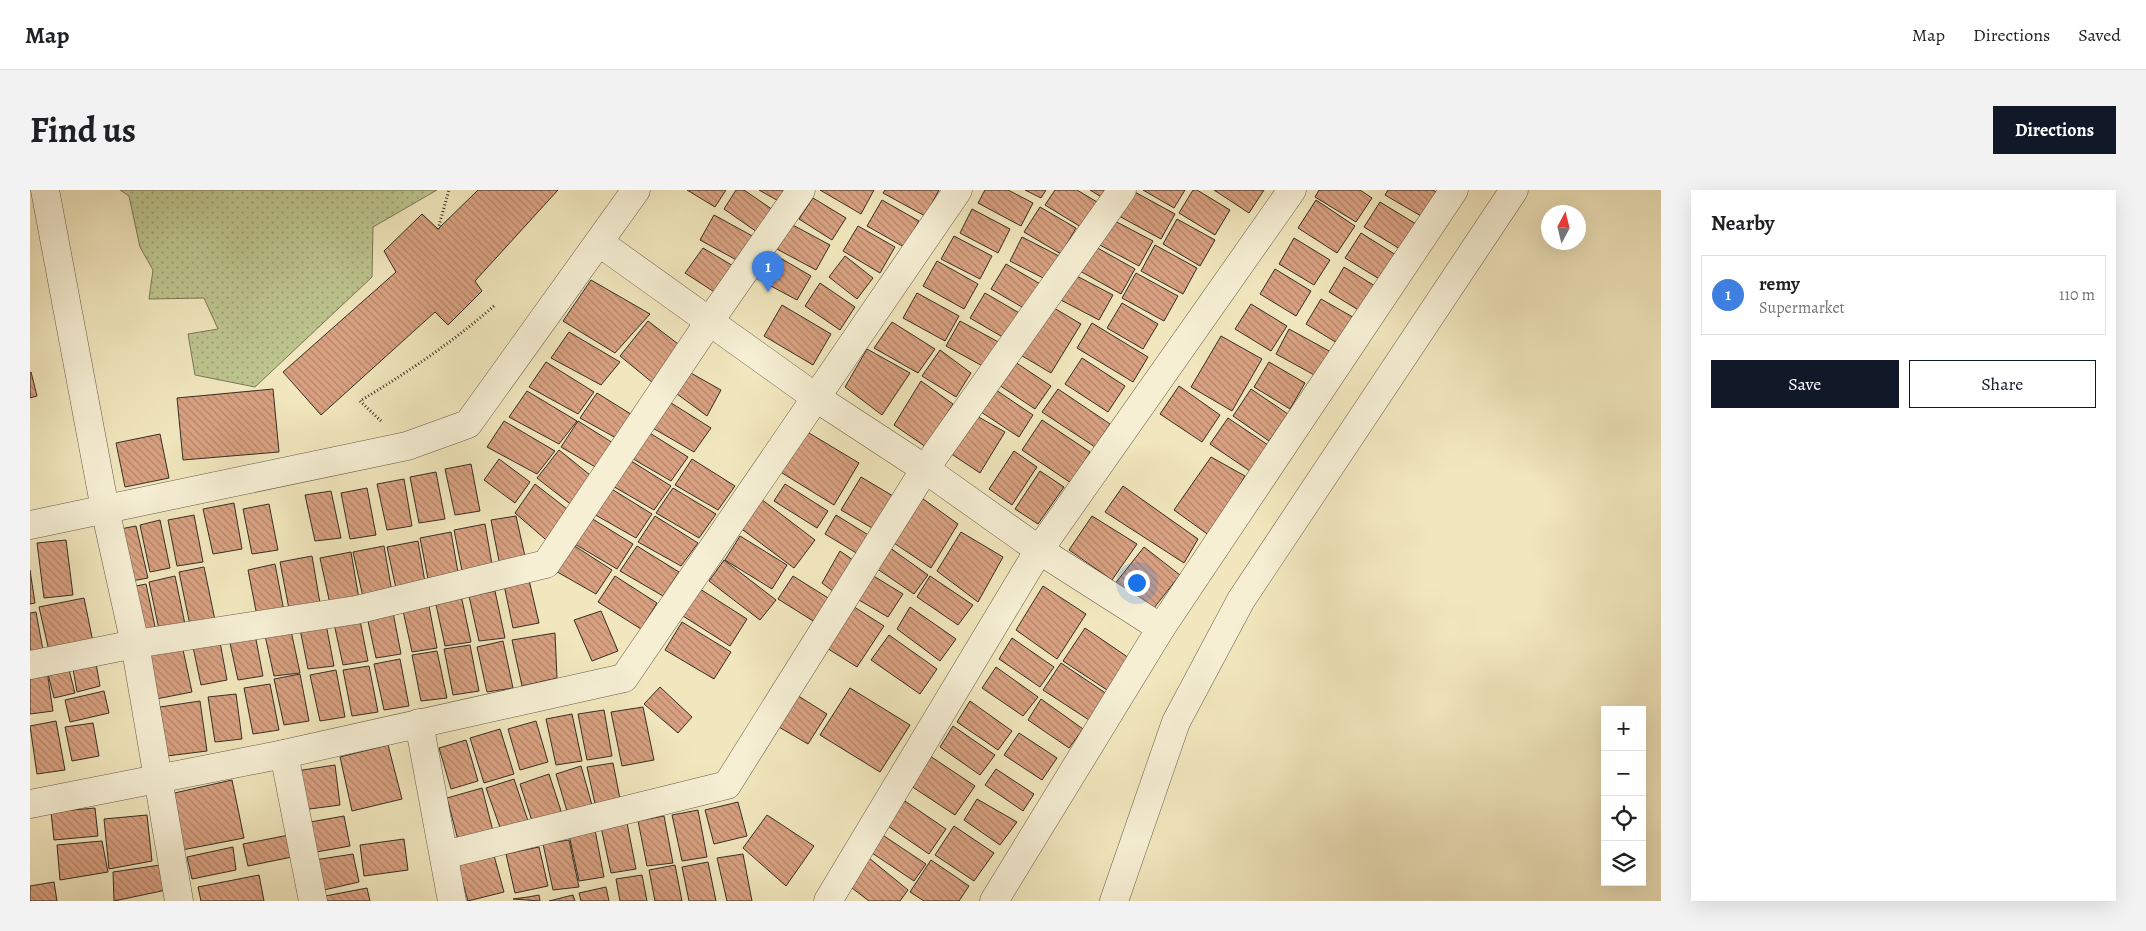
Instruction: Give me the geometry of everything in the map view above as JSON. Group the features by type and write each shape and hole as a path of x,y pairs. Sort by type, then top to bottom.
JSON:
{"street":[{"path":"45,190 105,509 135,644 179,901"},
{"path":"30,525 407,446 468,424 600,243 636,190"},
{"path":"30,665 135,644 356,610 546,564 709,322 801,190"},
{"path":"30,804 284,754 624,678 958,190"},
{"path":"444,855 727,785 925,469 1122,190"},
{"path":"828,901 1039,550 1292,190"},
{"path":"994,901 1161,628 1454,190"},
{"path":"1114,901 1176,722 1241,600 1514,190"},
{"path":"600,243 815,397 925,469 1039,550 1161,628"},
{"path":"419,723 452,901"},
{"path":"284,754 313,901"}],"path":[{"path":"438,229 449,190"},
{"path":"407,446 360,401 466,332 495,305"}],"green space":[{"path":"120,190 437,190 373,227 372,277 255,387 195,375 188,334 218,329 204,298 149,299 153,270 140,247 129,196"}],"building":[{"path":"478,190 558,190 475,281 482,291 448,325 435,312 321,415 283,372 396,272 384,251 422,214 438,229"},
{"path":"687,190 726,190 715,207"},
{"path":"736,190 744,190 773,210 757,232 724,209"},
{"path":"759,190 790,190 782,203"},
{"path":"820,190 874,190 861,214"},
{"path":"885,190 939,190 925,216 883,193"},
{"path":"985,190 1008,190 1033,203 1021,226 978,203"},
{"path":"1025,190 1046,190 1041,198"},
{"path":"1055,190 1077,190 1097,202 1081,227 1045,205"},
{"path":"1090,190 1107,190 1103,198"},
{"path":"1143,190 1185,190 1174,208"},
{"path":"1193,190 1197,190 1230,210 1215,235 1179,213"},
{"path":"1214,190 1264,190 1249,213"},
{"path":"1319,190 1360,190 1372,198 1356,222 1315,197"},
{"path":"1388,190 1433,190 1436,192 1421,216 1385,195"},
{"path":"1133,191 1175,214 1161,239 1119,216"},
{"path":"813,198 846,218 832,240 799,219"},
{"path":"882,200 919,221 904,247 867,226"},
{"path":"1316,200 1355,226 1337,253 1298,228"},
{"path":"1380,202 1416,224 1400,249 1364,227"},
{"path":"1040,207 1076,228 1061,254 1024,232"},
{"path":"972,209 1010,229 998,253 960,233"},
{"path":"714,215 756,238 742,263 700,240"},
{"path":"1111,219 1153,241 1139,266 1098,244"},
{"path":"1177,219 1215,240 1200,266 1163,244"},
{"path":"789,223 830,245 816,270 775,248"},
{"path":"858,226 895,247 880,273 843,251"},
{"path":"1361,233 1396,255 1381,280 1345,258"},
{"path":"954,236 992,256 980,279 941,259"},
{"path":"1022,237 1061,257 1049,281 1010,261"},
{"path":"1294,238 1330,260 1314,285 1279,264"},
{"path":"1155,245 1197,268 1183,294 1141,271"},
{"path":"1094,246 1135,269 1121,294 1080,271"},
{"path":"703,248 740,270 719,295 685,273"},
{"path":"770,252 811,276 797,300 756,278"},
{"path":"845,256 873,278 857,299 829,277"},
{"path":"937,261 978,284 964,309 923,286"},
{"path":"1006,264 1042,285 1027,310 991,289"},
{"path":"1344,267 1380,289 1365,314 1329,292"},
{"path":"1275,269 1311,291 1296,316 1260,294"},
{"path":"1071,273 1113,295 1099,320 1057,298"},
{"path":"1136,273 1178,296 1164,321 1122,298"},
{"path":"591,280 650,314 615,353 563,321"},
{"path":"820,283 855,307 840,330 805,306"},
{"path":"917,293 959,316 945,341 903,318"},
{"path":"985,293 1021,314 1006,339 970,318"},
{"path":"1321,299 1358,320 1342,346 1306,324"},
{"path":"1122,303 1158,324 1143,349 1107,328"},
{"path":"1251,304 1287,326 1271,351 1235,329"},
{"path":"782,305 831,334 813,365 764,336"},
{"path":"1049,305 1081,324 1051,373 1019,354"},
{"path":"648,321 682,347 653,383 620,356"},
{"path":"960,321 1002,344 988,369 946,346"},
{"path":"892,322 935,349 918,373 874,348"},
{"path":"1092,323 1148,357 1133,382 1077,348"},
{"path":"1289,329 1331,352 1318,377 1276,354"},
{"path":"569,332 620,362 601,385 551,358"},
{"path":"1221,336 1262,359 1232,411 1191,387"},
{"path":"867,349 910,373 882,415 845,387"},
{"path":"940,350 971,373 956,397 922,376"},
{"path":"1009,358 1051,386 1035,409 993,381"},
{"path":"1082,358 1125,386 1108,412 1065,384"},
{"path":"546,362 594,392 578,414 529,387"},
{"path":"1269,362 1305,383 1290,409 1254,387"},
{"path":"689,372 721,390 707,416 673,391"},
{"path":"30,373 37,396 30,398"},
{"path":"921,381 953,404 926,447 894,425"},
{"path":"990,386 1033,415 1019,437 975,408"},
{"path":"1179,386 1220,415 1202,442 1160,414"},
{"path":"273,389 279,452 183,460 177,398"},
{"path":"1058,389 1110,424 1095,447 1042,412"},
{"path":"1251,389 1288,414 1269,441 1233,416"},
{"path":"527,391 577,421 559,444 509,417"},
{"path":"597,393 642,421 627,444 580,418"},
{"path":"668,401 711,428 694,452 651,427"},
{"path":"975,415 1005,432 980,473 950,453"},
{"path":"1228,418 1271,447 1253,473 1210,444"},
{"path":"1042,420 1090,452 1071,483 1022,450"},
{"path":"504,421 555,451 537,474 487,447"},
{"path":"578,421 621,448 604,472 561,447"},
{"path":"799,427 859,463 834,505 774,468"},
{"path":"645,430 688,457 671,481 628,456"},
{"path":"160,434 169,478 125,487 116,443"},
{"path":"559,450 600,483 578,510 537,478"},
{"path":"1014,451 1037,467 1012,505 989,489"},
{"path":"1211,457 1245,476 1210,536 1174,510"},
{"path":"499,459 530,482 515,503 484,480"},
{"path":"628,459 671,486 654,510 611,485"},
{"path":"692,459 735,486 718,510 675,485"},
{"path":"471,464 480,511 455,515 445,469"},
{"path":"1040,471 1064,487 1038,524 1015,509"},
{"path":"436,472 445,519 419,523 410,477"},
{"path":"861,477 898,499 879,532 841,510"},
{"path":"404,479 412,526 387,530 377,484"},
{"path":"535,484 576,516 552,545 515,513"},
{"path":"785,484 828,511 817,528 774,501"},
{"path":"1123,486 1198,539 1184,563 1105,512"},
{"path":"367,488 376,535 350,539 341,493"},
{"path":"610,488 652,514 636,538 592,513"},
{"path":"673,488 716,514 699,538 656,513"},
{"path":"331,491 341,538 315,541 305,495"},
{"path":"919,496 958,524 931,568 891,541"},
{"path":"761,499 815,540 794,568 739,527"},
{"path":"234,503 242,549 213,554 203,509"},
{"path":"269,504 278,550 252,554 243,509"},
{"path":"194,515 203,562 177,566 168,520"},
{"path":"836,515 870,536 858,554 825,534"},
{"path":"516,516 526,561 500,566 491,520"},
{"path":"655,516 698,543 681,566 638,542"},
{"path":"1092,516 1137,544 1112,580 1069,550"},
{"path":"591,518 633,544 617,569 573,543"},
{"path":"160,520 170,568 150,572 140,525"},
{"path":"485,524 493,570 463,576 454,530"},
{"path":"136,526 148,578 126,582 115,530"},
{"path":"451,532 459,578 429,584 420,538"},
{"path":"961,532 1003,557 978,602 937,571"},
{"path":"740,536 787,565 772,589 725,560"},
{"path":"66,540 73,595 44,598 37,543"},
{"path":"418,541 426,588 397,593 387,547"},
{"path":"570,543 612,570 596,594 552,569"},
{"path":"886,545 928,575 914,594 873,566"},
{"path":"384,546 392,592 363,597 353,552"},
{"path":"637,546 679,572 663,596 620,571"},
{"path":"1144,547 1180,575 1150,613 1114,585"},
{"path":"840,551 863,567 841,597 822,583"},
{"path":"351,552 359,599 330,604 320,558"},
{"path":"312,556 320,603 289,609 280,562"},
{"path":"724,560 776,600 760,620 709,581"},
{"path":"275,564 284,611 257,616 248,570"},
{"path":"204,567 216,625 191,630 179,572"},
{"path":"30,570 35,603 30,604"},
{"path":"867,572 903,594 888,617 852,596"},
{"path":"175,576 186,629 160,634 149,582"},
{"path":"615,576 657,603 641,629 598,602"},
{"path":"793,576 833,601 818,624 778,599"},
{"path":"930,576 973,605 958,625 917,597"},
{"path":"529,580 539,623 513,628 504,585"},
{"path":"146,584 157,636 138,640 126,588"},
{"path":"1043,586 1086,614 1057,659 1016,630"},
{"path":"700,589 747,619 730,646 683,616"},
{"path":"495,591 505,638 479,641 469,596"},
{"path":"461,595 471,642 445,646 435,600"},
{"path":"84,598 93,642 49,651 39,607"},
{"path":"428,601 437,648 412,652 402,606"},
{"path":"848,603 884,626 857,667 822,645"},
{"path":"392,607 401,654 376,658 366,612"},
{"path":"910,607 956,639 940,661 897,629"},
{"path":"601,611 618,651 592,661 574,620"},
{"path":"36,612 43,650 30,653 30,613"},
{"path":"359,615 368,661 343,665 333,619"},
{"path":"325,619 334,666 308,669 299,624"},
{"path":"682,622 731,652 714,679 665,650"},
{"path":"290,626 300,673 274,676 264,631"},
{"path":"1085,628 1129,658 1107,690 1063,661"},
{"path":"254,629 263,676 238,680 228,634"},
{"path":"555,633 557,678 522,686 512,640"},
{"path":"889,635 937,669 920,694 871,660"},
{"path":"1012,638 1054,667 1040,687 999,659"},
{"path":"503,641 513,688 487,692 477,647"},
{"path":"220,642 227,680 201,685 193,647"},
{"path":"182,645 192,692 151,700 142,653"},
{"path":"470,645 479,691 453,695 444,649"},
{"path":"437,651 447,698 421,701 412,655"},
{"path":"95,658 100,686 77,692 72,663"},
{"path":"400,659 409,706 384,710 374,664"},
{"path":"1061,663 1107,694 1089,720 1043,690"},
{"path":"68,666 75,693 54,698 47,670"},
{"path":"369,666 378,712 352,716 343,670"},
{"path":"996,667 1038,697 1023,716 982,688"},
{"path":"336,670 345,717 320,721 310,675"},
{"path":"47,671 53,711 30,714 30,674"},
{"path":"300,674 309,721 284,725 274,679"},
{"path":"270,684 279,730 253,734 244,688"},
{"path":"660,687 692,717 678,733 644,704"},
{"path":"850,688 910,725 880,772 820,735"},
{"path":"104,691 109,713 70,722 65,700"},
{"path":"792,692 827,714 808,744 772,723"},
{"path":"236,694 242,739 215,742 208,697"},
{"path":"1041,699 1083,729 1069,748 1028,720"},
{"path":"200,701 207,751 167,756 160,707"},
{"path":"970,701 1012,731 998,750 957,722"},
{"path":"643,707 654,760 622,766 611,712"},
{"path":"604,710 612,756 587,760 578,714"},
{"path":"572,714 582,761 556,765 546,719"},
{"path":"56,721 65,770 37,774 30,726"},
{"path":"536,721 548,762 520,770 508,729"},
{"path":"93,723 99,756 72,761 65,727"},
{"path":"953,726 995,755 980,775 940,747"},
{"path":"500,729 514,774 484,783 470,738"},
{"path":"1019,733 1057,758 1042,780 1004,755"},
{"path":"466,740 478,781 451,789 439,748"},
{"path":"388,745 402,799 352,811 340,757"},
{"path":"930,756 975,786 955,815 911,786"},
{"path":"613,763 622,809 597,813 587,767"},
{"path":"335,765 340,805 302,810 296,771"},
{"path":"581,766 594,812 569,818 556,774"},
{"path":"996,769 1034,794 1023,811 985,785"},
{"path":"549,774 562,814 533,824 520,784"},
{"path":"514,779 529,824 502,833 486,788"},
{"path":"232,780 244,838 182,850 170,794"},
{"path":"482,788 494,835 459,844 447,798"},
{"path":"902,799 946,829 929,854 885,824"},
{"path":"977,799 1017,822 1000,845 964,820"},
{"path":"738,802 747,836 714,844 705,810"},
{"path":"95,808 98,836 54,840 51,812"},
{"path":"698,810 707,857 682,861 672,815"},
{"path":"147,815 152,861 109,869 104,819"},
{"path":"767,815 814,846 786,886 743,848"},
{"path":"344,816 350,846 305,854 299,824"},
{"path":"664,816 673,863 647,866 638,821"},
{"path":"627,823 636,869 611,873 601,827"},
{"path":"954,826 994,853 974,881 935,855"},
{"path":"595,830 604,877 579,881 569,835"},
{"path":"878,832 926,864 914,881 866,849"},
{"path":"289,835 292,857 248,866 243,844"},
{"path":"404,839 408,870 364,876 360,845"},
{"path":"569,840 579,887 553,890 543,844"},
{"path":"102,841 108,872 60,880 57,845"},
{"path":"233,847 236,870 192,879 187,857"},
{"path":"539,847 548,886 515,893 506,854"},
{"path":"493,852 504,892 468,901 457,862"},
{"path":"353,854 359,882 315,892 308,861"},
{"path":"743,854 752,901 727,901 717,858"},
{"path":"869,858 908,890 900,901 869,901 848,885"},
{"path":"931,860 969,886 959,901 924,901 910,892"},
{"path":"708,862 716,901 689,901 682,867"},
{"path":"167,864 171,889 114,901 113,872"},
{"path":"675,865 682,901 655,901 649,870"},
{"path":"259,875 264,901 201,901 198,887"},
{"path":"642,875 647,901 620,901 616,879"},
{"path":"54,882 57,901 30,901 30,886"},
{"path":"606,887 609,901 581,901 579,893"},
{"path":"367,888 370,901 321,901 320,897"},
{"path":"539,895 540,901 513,899 528,897"},
{"path":"573,895 575,901 549,901"}],"place":[{"name":"remy","path":"768,292"}]}
